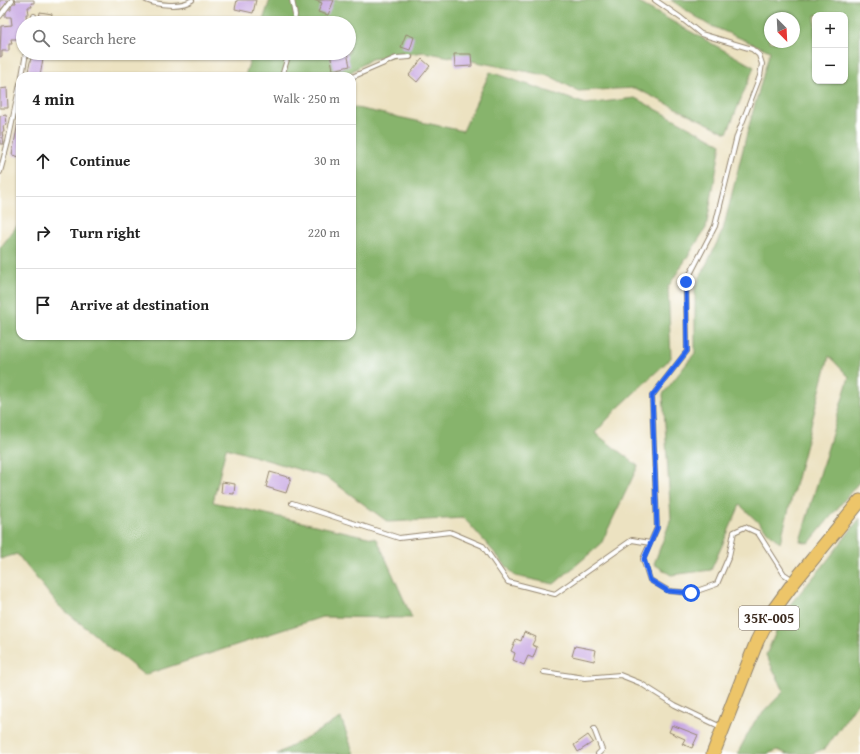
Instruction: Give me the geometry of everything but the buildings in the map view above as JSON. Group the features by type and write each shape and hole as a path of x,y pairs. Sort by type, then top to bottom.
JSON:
{"main road":[{"name":"35К-005","path":"713,754 756,640 770,615 794,582 860,501"}],"lane":[{"path":"0,16 12,0"},
{"path":"146,0 169,5 189,2 192,0"},
{"path":"292,0 295,16"},
{"path":"655,0 701,34 752,49 759,55 762,64 760,76 737,136 715,226 686,282 687,351 652,396 657,528 644,559 650,580 668,591 691,593 716,584 728,556 734,532 746,527 758,533 784,574 794,582"},
{"path":"356,75 396,58 410,57"},
{"path":"23,72 25,60"},
{"path":"283,72 287,60"},
{"path":"0,172 16,103"},
{"path":"292,503 399,538 450,532 483,546 508,582 555,594 632,540 650,543"},
{"path":"544,672 585,678 620,675 640,683 675,705 723,728"},
{"path":"594,729 602,750 598,754"}],"green space":[{"path":"270,0 634,0 754,67 727,133 635,88 578,91 550,76 424,52 371,59 351,72 246,72 250,60 356,60 356,16 264,16"},
{"path":"671,0 860,0 860,481 809,543 800,541 849,377 829,356 780,543 740,505 711,570 671,575 654,564 671,519 663,394 695,353 695,288 723,230 747,133 770,51 707,24"},
{"path":"490,72 586,104 635,98 721,144 706,228 668,287 671,358 617,409 595,433 638,466 601,544 554,584 515,576 464,518 388,522 328,478 226,448 213,502 377,539 412,618 322,617 144,675 58,605 17,554 0,559 0,248 16,227 16,340 356,340 356,108 463,131"},
{"path":"860,518 860,699 826,748 811,754 787,754 778,750 767,754 737,754 755,721 784,691 766,655 786,609 823,566"},
{"path":"341,718 354,754 277,754"}],"route":[{"path":"686,282 687,351 652,396 657,528 644,559 650,580 668,591 691,593"}]}
